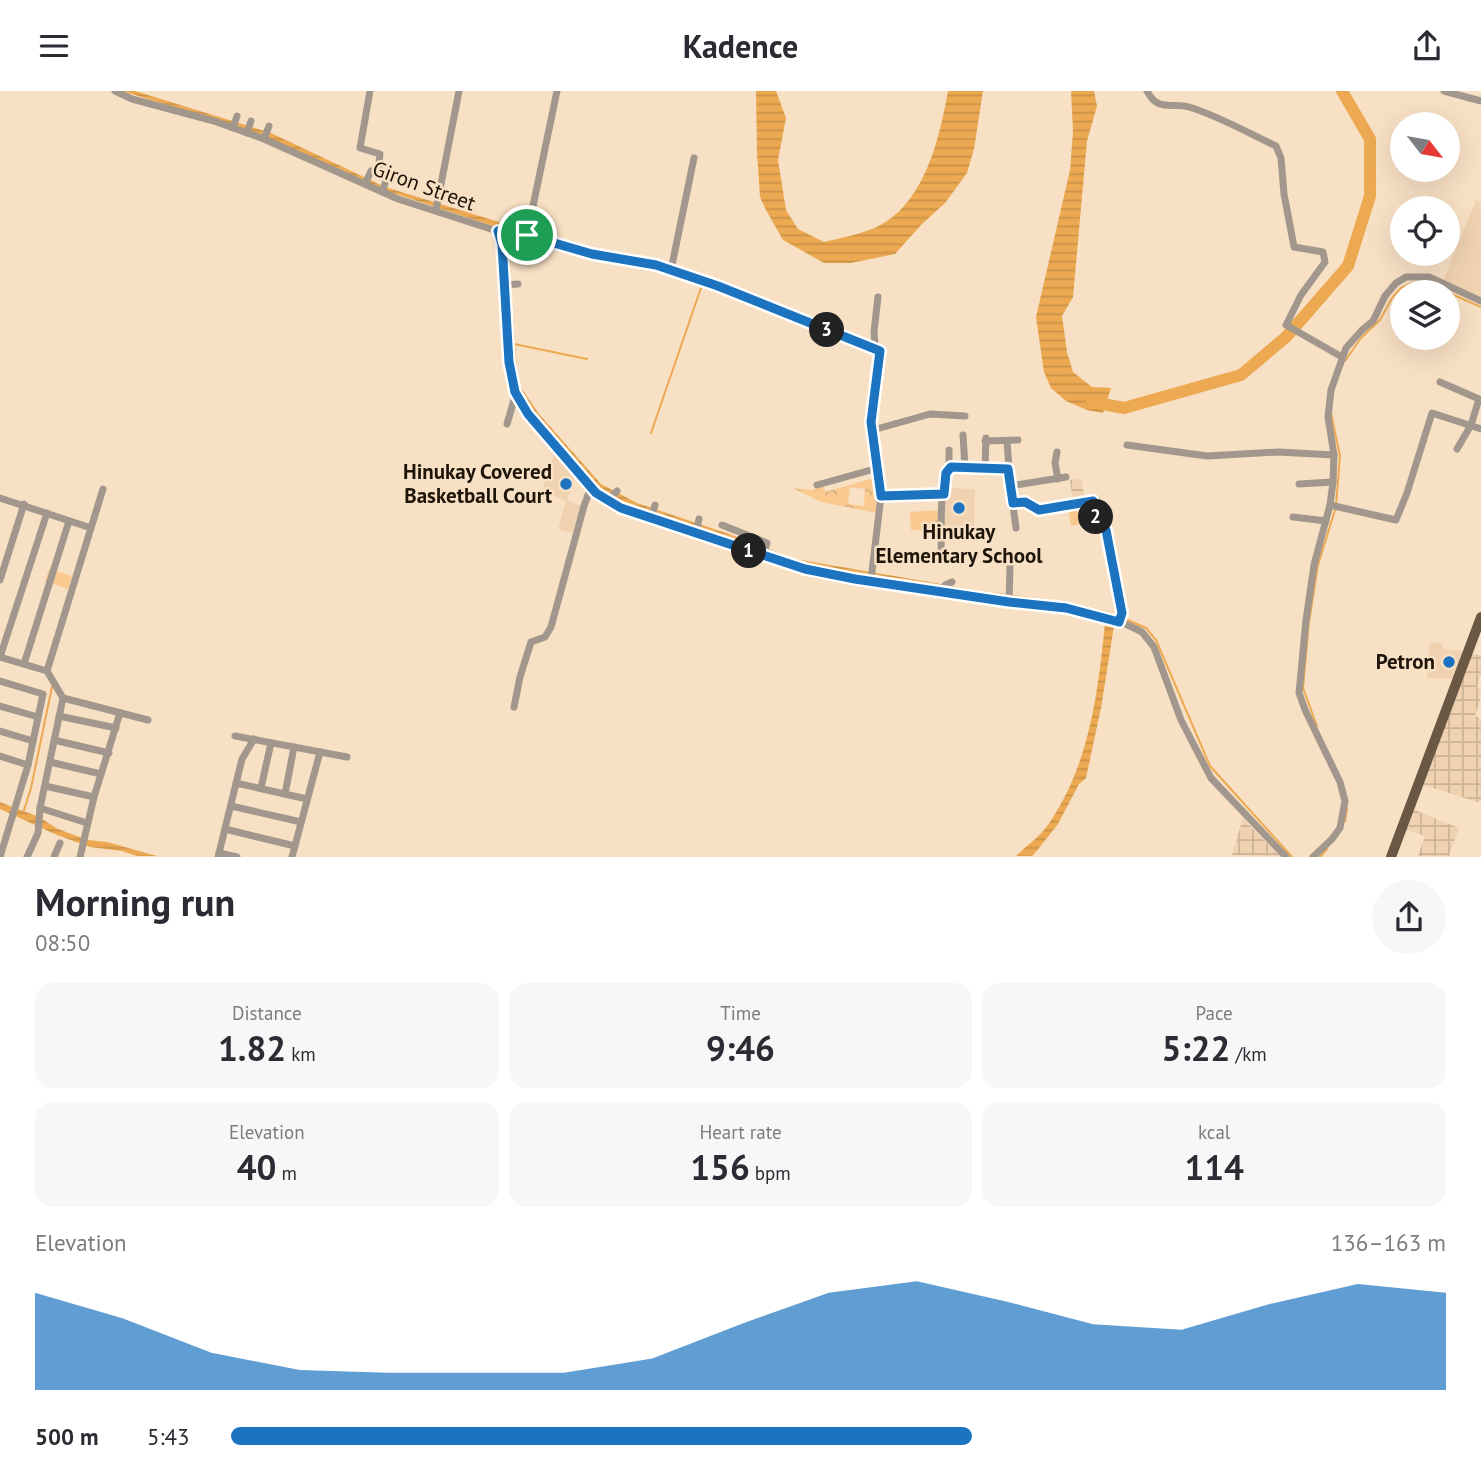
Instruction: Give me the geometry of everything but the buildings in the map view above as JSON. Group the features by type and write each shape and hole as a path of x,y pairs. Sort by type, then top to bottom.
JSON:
{"main road":[{"path":"1391,856 1481,617"}],"street":[{"path":"370,91 360,148 380,154 378,171 387,177 383,189"},
{"path":"437,207 459,91"},
{"path":"527,235 557,91"},
{"path":"1147,91 1153,101 1167,107 1186,106 1276,146 1281,158 1284,194 1294,247 1323,252 1325,261 1301,295 1286,325 1342,357"},
{"path":"1444,91 1481,101"},
{"name":"Giron Street","path":"120,92 216,117 233,127 341,168 365,183 505,231 501,238 510,284 509,362 516,393 528,414 544,427 584,472 591,487 608,500 698,527 805,569 1010,597 1111,618 1139,630"},
{"path":"233,127 237,117"},
{"path":"248,131 251,121"},
{"path":"265,137 269,126"},
{"path":"671,270 694,158"},
{"path":"365,183 371,171"},
{"path":"505,231 592,254 656,265 718,286 880,351"},
{"path":"1313,856 1340,828 1345,801 1340,782 1299,693 1314,565 1326,521 1336,507 1334,455 1328,417 1331,390 1346,348 1373,321 1385,296 1396,283 1406,277 1429,277 1481,301"},
{"path":"871,577 881,496 871,422 880,351 874,332 878,297"},
{"path":"1440,382 1479,399 1471,425 1457,449"},
{"path":"507,424 516,393"},
{"path":"1336,507 1396,520 1432,413 1481,429"},
{"path":"873,430 930,414 965,416"},
{"path":"963,435 965,467"},
{"path":"985,468 986,439 1018,440"},
{"path":"1007,441 1009,468"},
{"path":"1127,445 1207,456 1278,452 1334,455"},
{"path":"949,450 949,470"},
{"path":"1010,487 1062,478 1055,463 1057,452"},
{"path":"941,553 946,473 951,467 1008,469 1016,528"},
{"path":"817,485 878,468"},
{"path":"1299,484 1333,482"},
{"path":"514,707 531,642 545,637 551,627 591,487"},
{"path":"47,671 103,489"},
{"path":"608,500 617,491"},
{"path":"881,496 944,494"},
{"path":"0,499 24,504 91,529"},
{"path":"1013,503 1025,502 1039,510 1095,500 1096,516 1106,530 1122,613 1119,622"},
{"path":"0,580 24,504"},
{"path":"27,856 38,833 40,808 63,698 47,671 0,657 47,513"},
{"path":"1293,517 1326,521"},
{"path":"24,664 69,521"},
{"path":"722,525 767,543 764,552"},
{"path":"1010,566 1010,597"},
{"path":"1143,621 1139,630 1154,647 1181,720 1211,778 1286,856"},
{"path":"0,681 43,694 28,765 0,856"},
{"path":"63,698 148,720"},
{"path":"0,706 38,717"},
{"path":"80,856 94,797 120,713"},
{"path":"59,716 116,728"},
{"path":"0,731 33,741"},
{"path":"235,736 347,757"},
{"path":"237,856 219,855 242,758 254,739"},
{"path":"54,740 109,753"},
{"path":"261,788 271,743"},
{"path":"285,794 295,747"},
{"path":"292,856 320,752"},
{"path":"0,756 28,765"},
{"path":"50,762 101,774"},
{"path":"236,783 307,799"},
{"path":"45,786 94,797"},
{"path":"231,806 301,822"},
{"path":"40,808 87,823"},
{"path":"225,829 295,846"},
{"path":"54,856 60,843"}],"shaded area":[{"path":"122,91 135,91 271,133 385,187 509,225 518,383 539,414 601,484 637,503 795,559 976,590 1069,602 1114,613 1117,614 1116,617 1065,605 816,569 784,561 619,506 601,494 538,421 517,387 502,229 387,191 251,131"},
{"path":"756,91 776,91 786,118 778,160 786,210 798,229 824,242 872,229 890,219 905,205 917,189 934,151 948,91 983,91 974,149 967,173 945,203 895,254 851,263 824,263 783,240 760,197"},
{"path":"1071,91 1094,91 1097,106 1087,141 1073,297 1062,316 1073,372 1092,387 1111,388 1103,413 1066,401 1051,388 1044,372 1036,317 1070,170 1073,132"},
{"path":"1476,200 1481,202 1481,299 1460,289 1460,280 1443,280 1449,266 1460,266 1460,239"},
{"path":"556,448 576,474 567,500 581,506 572,533 558,529 566,501 542,491"},
{"path":"1081,478 1085,499 1073,501 1070,480"},
{"name":"Hinukay Elementary School","path":"945,488 975,489 974,529 944,528"},
{"path":"1105,623 1114,626 1086,778 1079,784 1058,824 1035,853 1032,856 1016,856 1046,827 1064,799 1074,775 1090,726"},
{"path":"1430,642 1442,643 1442,649 1465,651 1454,679 1427,678"},
{"path":"1471,653 1481,656 1481,675 1477,687 1481,689 1481,697 1475,716 1481,718 1481,803 1423,785"},
{"path":"0,802 88,840 107,842 157,856 137,856 90,847 0,809"},
{"path":"1414,810 1459,828 1449,856 1418,856 1425,836 1407,830"},
{"path":"1243,818 1252,828 1280,856 1232,855"}],"green space":[{"path":"874,478 877,513 821,502 793,488 812,490 824,486 825,492","holes":["850,487 865,489 864,506 848,504"]},
{"path":"1085,505 1087,523 1071,526 1068,507"},
{"path":"942,510 941,531 911,530 910,512"},
{"path":"49,569 72,576 68,589 45,581"}],"waterway":[{"path":"1092,402 1124,408 1241,375 1286,337 1348,266 1370,196 1370,139 1342,91"},
{"path":"651,433 702,285"},
{"path":"1460,298 1481,307"},
{"path":"1345,361 1361,338 1380,320 1390,302"},
{"path":"514,344 587,359"},
{"path":"1331,413 1340,456 1336,505"},
{"path":"1317,726 1303,688 1318,565 1335,510"},
{"path":"1123,618 1146,628 1156,640 1210,766 1292,857"},
{"path":"24,810 52,687"},
{"path":"1345,821 1347,809"},
{"path":"1320,857 1327,849"}],"place":[{"name":"Hinukay Covered Basketball Court","path":"566,484"},
{"name":"Hinukay Elementary School","path":"959,508"},
{"name":"Petron","path":"1449,662"}],"route":[{"path":"498,231 527,235 592,254 656,265 718,286 880,351 871,422 881,496 944,494 946,473 951,467 965,467 1008,469 1013,503 1025,502 1039,510 1093,501 1096,516 1106,530 1122,613 1119,622 1066,608 855,579 805,569 685,531 607,501 596,493 528,414 515,392 509,362 502,244 498,231"}]}
